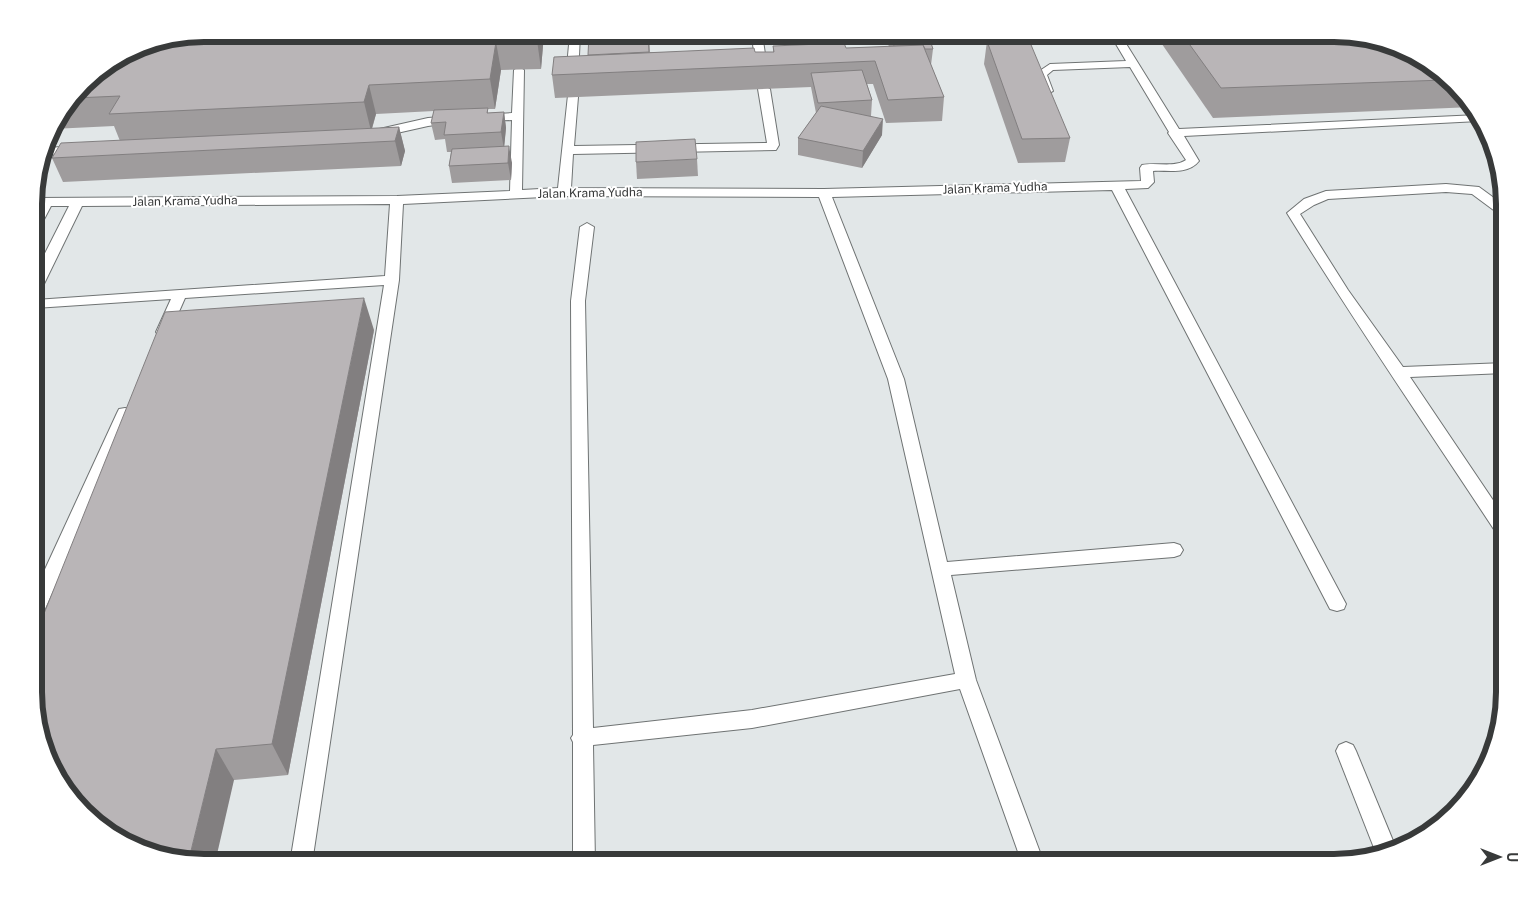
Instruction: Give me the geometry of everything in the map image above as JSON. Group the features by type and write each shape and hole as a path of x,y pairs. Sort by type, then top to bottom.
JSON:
{"lane":[{"path":"1120,42 1174,132 1471,118"},
{"path":"572,79 574,43"},
{"path":"758,43 762,75"},
{"path":"1049,99 1041,74 1050,67 1133,64"},
{"path":"516,195 519,70"},
{"path":"568,150 772,147 769,110 764,89"},
{"path":"564,192 572,97"},
{"path":"364,136 428,122 517,116"},
{"name":"Jalan Krama Yudha","path":"42,202 397,200 564,192 824,193 1144,185 1148,182 1146,168 1182,167 1190,165 1193,161 1174,132"},
{"path":"52,152 94,150"},
{"path":"1116,185 1337,604"},
{"path":"1496,205 1474,190 1446,188 1326,195 1309,202 1293,213 1342,291 1400,372 1496,518"},
{"path":"824,193 896,379 966,680 1030,854"},
{"path":"302,855 392,280 397,200"},
{"path":"42,274 78,202"},
{"path":"584,855 581,738 578,301 587,227"},
{"path":"42,304 392,280"},
{"path":"155,349 180,294"},
{"path":"1400,372 1496,368"},
{"path":"42,597 130,403"},
{"path":"940,569 1174,550"},
{"path":"581,738 752,719 966,680"},
{"path":"1346,751 1384,846"}],"building":[{"path":"893,42 931,42 933,49 925,49 923,45 894,46"},
{"path":"987,42 1030,42 1070,138 1022,139"},
{"path":"1188,42 1334,42 1355,44 1376,48 1396,55 1415,64 1438,80 1221,88"},
{"path":"194,43 496,43 490,79 369,85 364,102 109,114 120,96 83,98 98,83 124,64 153,51"},
{"path":"589,43 648,43 649,52 588,55"},
{"path":"844,43 846,48 923,45 944,97 888,100 875,61 552,75 554,57 754,48 755,52 774,52 773,46"},
{"path":"862,70 872,100 818,103 811,73"},
{"path":"821,106 883,119 863,151 798,138"},
{"path":"488,108 487,113 504,112 501,132 444,135 446,122 431,123 434,110"},
{"path":"399,127 395,141 52,158 61,143"},
{"path":"695,139 697,159 636,162 636,142"},
{"path":"509,146 508,163 449,166 452,149"},
{"path":"364,298 272,744 216,749 190,854 163,849 143,842 124,833 90,807 76,791 59,764 46,724 42,692 42,619 165,312"}]}
